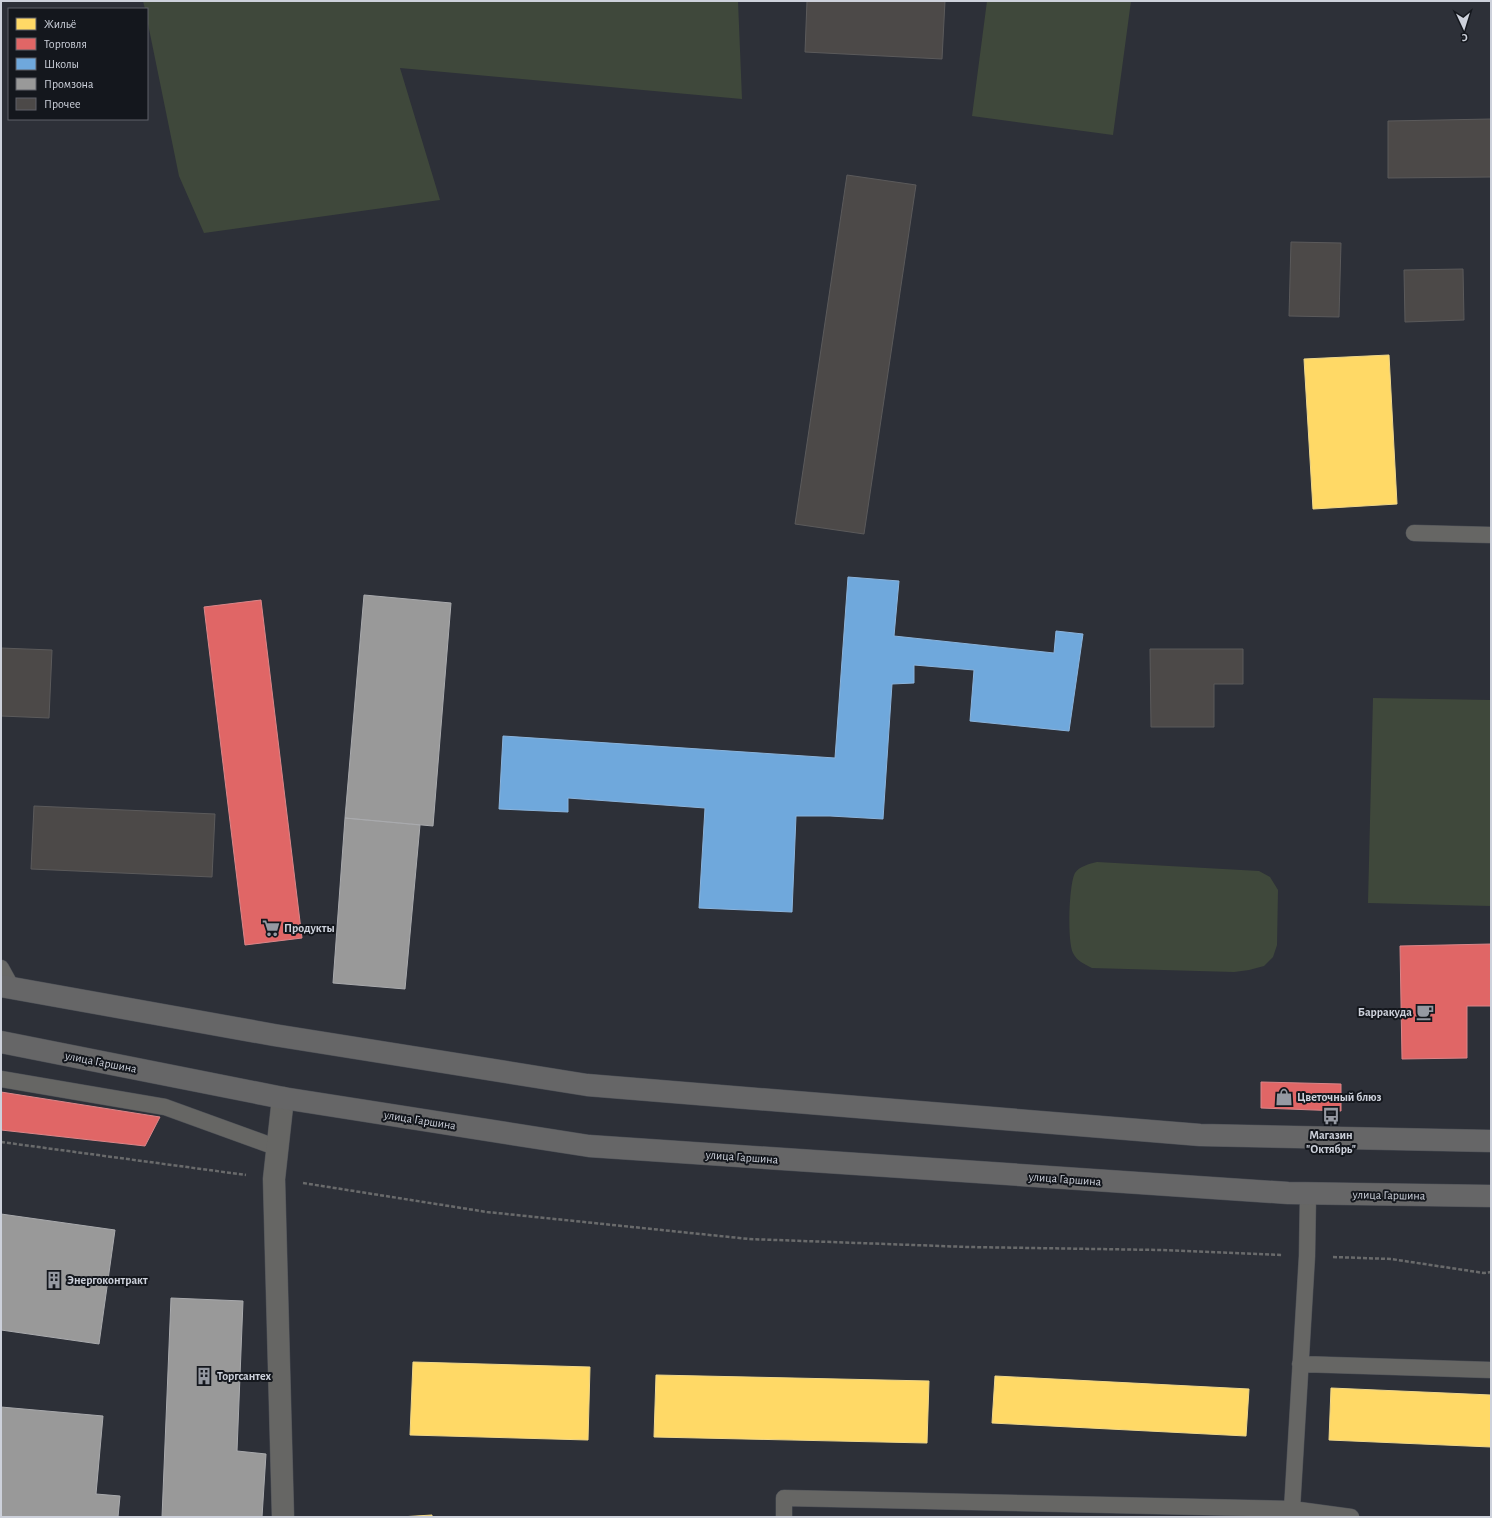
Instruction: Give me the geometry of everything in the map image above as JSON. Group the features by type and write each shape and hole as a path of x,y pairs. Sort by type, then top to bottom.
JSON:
{"main road":[{"path":"7,987 274,1035 587,1084 1200,1135 1491,1141"},
{"name":"улица Гаршина","path":"1,1042 283,1098 589,1146 1308,1194 1491,1196"}],"street":[{"path":"283,1098 274,1179 283,1517"}],"lane":[{"path":"1414,533 1491,535"},
{"path":"1,968 7,987"},
{"path":"1,1080 165,1107 278,1148"},
{"path":"1287,1513 1300,1364 1307,1256 1308,1194"},
{"path":"1300,1364 1491,1370"},
{"path":"784,1517 784,1498 1287,1513 1351,1517"}],"path":[{"path":"1,1142 274,1179 487,1212 749,1239 968,1247 1161,1250 1391,1259 1484,1273 1491,1272"}],"green space":[{"path":"143,1 738,1 742,99 400,68 440,200 204,233 179,176 148,24 148,8 145,8"},
{"path":"987,1 1131,1 1113,135 972,116"},
{"path":"1373,698 1491,700 1491,906 1368,903"},
{"path":"1097,862 1259,871 1270,877 1278,890 1277,945 1273,957 1264,966 1234,972 1092,968 1086,965 1077,958 1071,947 1069,925 1071,888 1075,873 1079,869"}],"building: Жильё":[{"path":"1389,355 1397,504 1313,509 1304,359"},
{"path":"413,1362 590,1367 588,1440 410,1435"},
{"path":"656,1375 929,1381 927,1443 654,1437"},
{"path":"995,1376 1249,1389 1246,1436 992,1423"},
{"path":"1331,1388 1491,1395 1491,1447 1329,1440"},
{"path":"432,1515 432,1517 400,1517"}],"building: Торговля":[{"path":"261,600 302,938 245,945 204,607"},
{"path":"1491,944 1491,1006 1467,1006 1467,1058 1402,1059 1400,946"},
{"path":"1261,1082 1341,1084 1341,1111 1261,1108"},
{"path":"1,1092 160,1117 145,1146 1,1130"}],"building: Школы":[{"path":"848,577 899,581 894,636 1054,653 1056,631 1083,634 1069,731 970,721 974,670 914,665 914,683 892,684 883,819 796,816 792,912 699,908 705,808 568,798 568,812 499,809 503,736 835,758"}],"building: Промзона":[{"path":"364,595 451,603 433,826 345,818"},
{"path":"345,818 420,825 405,989 333,983"},
{"name":"Энергоконтракт","path":"1,1214 115,1230 99,1344 1,1330"},
{"name":"Торгсантех","path":"171,1298 243,1301 237,1451 266,1454 262,1517 162,1517"},
{"path":"1,1407 103,1416 96,1494 120,1496 118,1517 1,1517"}],"building: Прочее":[{"path":"807,1 945,1 942,59 805,52"},
{"path":"1491,119 1491,177 1388,178 1388,121"},
{"path":"847,175 916,185 864,534 795,524"},
{"path":"1291,242 1341,243 1339,317 1289,316"},
{"path":"1463,269 1464,320 1405,322 1404,270"},
{"path":"1,648 52,650 49,718 1,716"},
{"path":"1150,649 1243,649 1243,684 1214,684 1214,727 1151,727"},
{"path":"34,806 215,814 212,877 31,869"}],"place":[{"name":"Продукты","path":"271,928"},
{"name":"Барракуда","path":"1425,1012"},
{"name":"Цветочный блюз","path":"1284,1097"},
{"name":"Магазин \"Октябрь\"","path":"1331,1116"},
{"name":"Энергоконтракт","path":"54,1280"},
{"name":"Торгсантех","path":"204,1376"}]}
